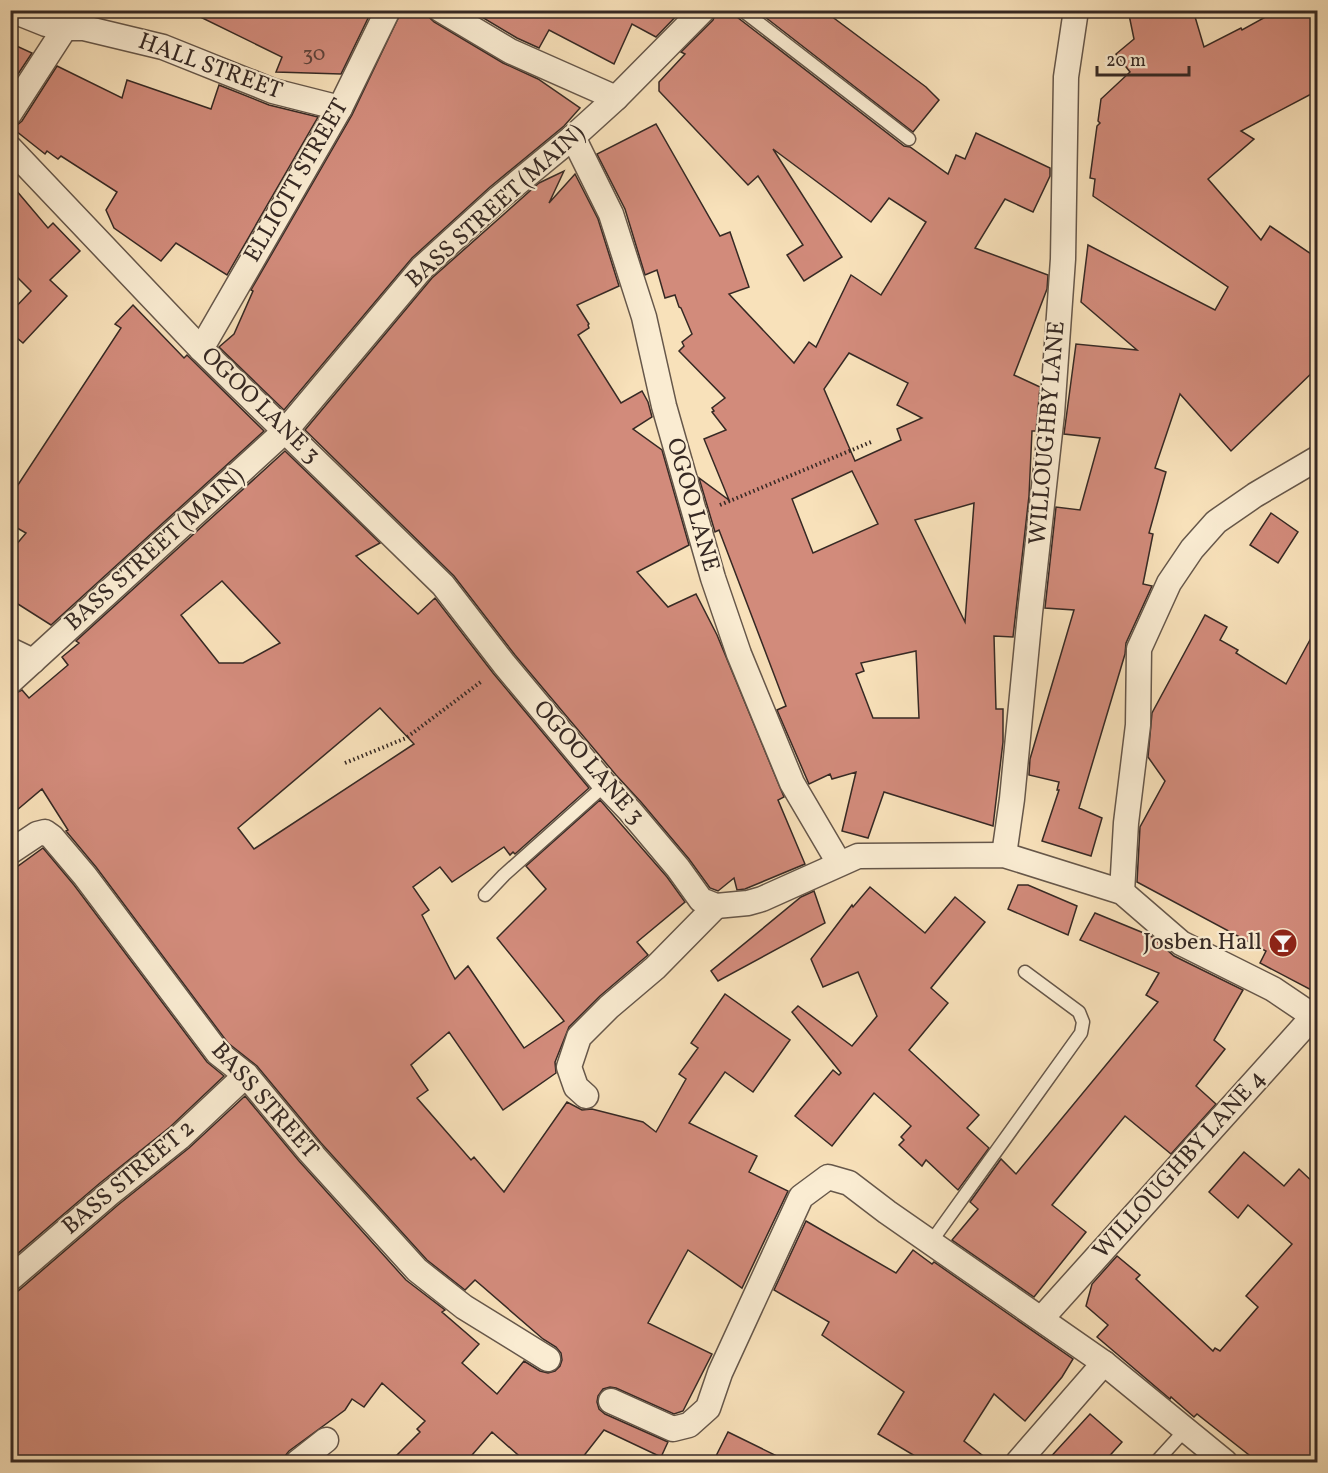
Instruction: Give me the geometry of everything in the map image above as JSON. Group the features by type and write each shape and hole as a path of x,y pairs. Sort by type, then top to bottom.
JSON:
{"street":[{"name":"HALL STREET","path":"11,10 35,21 65,28 84,28 163,47 273,91 340,108"},
{"name":"ELLIOTT STREET","path":"201,349 340,108 388,10"},
{"path":"441,10 510,51 616,98"},
{"name":"BASS STREET (MAIN)","path":"10,682 286,430 422,268 499,198 616,98 703,10"},
{"name":"WILLOUGHBY LANE","path":"1004,855 1012,799 1028,624 1052,414 1063,259 1066,77 1076,10"},
{"path":"10,112 65,28"},
{"name":"OGOO LANE","path":"573,137 611,214 644,317 664,406 713,578 739,654 787,772 839,863"},
{"name":"OGOO LANE 3","path":"10,148 201,349 442,585 504,664 678,868 701,900 716,906"},
{"path":"1122,892 1126,823 1138,725 1139,649 1169,583 1192,549 1216,522 1255,495 1317,458"},
{"path":"10,650 33,661"},
{"name":"BASS STREET","path":"10,852 37,834 45,832 52,837 85,876 218,1053 246,1075 310,1152 417,1270 464,1307 548,1359"},
{"path":"586,1096 576,1087 570,1067 579,1037 609,1007 655,968 716,906 748,903 762,899 858,856 1004,855 1122,892 1181,943 1273,989 1315,1013"},
{"name":"WILLOUGHBY LANE 4","path":"1042,1318 1315,1013"},
{"name":"BASS STREET 2","path":"10,1279 109,1194 179,1138 246,1075"},
{"path":"611,1401 673,1429 689,1425 708,1408 720,1372 801,1197 828,1177 849,1183 993,1287 1042,1318 1104,1363 1225,1462"},
{"path":"1018,1462 1104,1363"},
{"path":"298,1462 326,1440"}],"lane":[{"path":"742,10 909,139"},
{"path":"485,895 504,875 605,785"},
{"path":"931,1242 1081,1033 1083,1022 1079,1012 1025,972"},
{"path":"1156,1462 1186,1429"}],"path":[{"path":"695,515 871,442"},
{"path":"345,763 406,738 504,664"}],"building":[{"path":"186,10 372,10 341,74 276,72 282,57"},
{"path":"402,10 427,10 434,22 503,63 538,79 580,108 564,126 490,187 412,258 284,410 219,347 234,334 253,291 251,290 352,115"},
{"path":"470,10 682,10 656,37 632,24 614,64 549,30 539,48 517,38"},
{"path":"717,10 734,10 737,17 904,146 910,147 948,174 956,155 965,159 976,133 1050,168 1050,176 1033,212 1005,199 975,248 1048,275 1047,289 1014,375 1040,387 1036,431 1032,431 1029,496 1013,637 994,636 996,709 1003,709 1003,742 993,826 884,792 868,838 842,831 856,772 832,779 830,774 809,784 777,710 786,706 719,530 715,532 699,478 729,500 704,439 726,430 712,412 714,411 712,408 725,398 679,351 684,346 682,342 692,334 675,295 665,298 657,270 645,275 625,209 597,154 656,124 720,236 730,232 749,287 729,294 794,363 809,342 816,347 851,275 881,295 926,222 889,198 871,222 773,149 842,257 804,281 787,255 803,245 758,176 748,185 659,91 659,82 685,54 681,52 713,20","holes":["849,353 908,383 897,405 922,418 897,429 901,440 855,461 824,389","852,471 878,524 813,553 792,499","974,503 965,622 915,520","916,651 919,718 873,718 856,674 864,671 861,663"]},
{"path":"756,10 823,10 926,87 939,100 913,132"},
{"path":"1128,10 1193,10 1204,47 1278,10 1317,10 1317,91 1241,131 1254,139 1208,179 1261,240 1270,226 1317,258 1317,368 1231,451 1180,394 1155,468 1166,472 1149,533 1153,534 1143,584 1152,586 1126,643 1125,654 1079,808 1102,818 1091,856 1042,841 1059,790 1057,790 1059,782 1029,775 1030,759 1074,610 1045,608 1056,507 1080,510 1100,438 1064,434 1076,344 1137,350 1081,302 1088,245 1215,310 1228,287 1093,196 1095,179 1090,178 1097,126 1100,123 1098,121 1101,99 1130,72 1116,54 1134,39"},
{"path":"10,43 32,53 10,86"},
{"path":"57,66 122,98 127,80 211,109 219,85 269,105 318,117 227,275 176,243 161,261 114,228 106,210 117,192 61,156 58,159 47,151 45,154 11,127 22,121"},
{"path":"564,171 549,203 575,174 598,219 619,286 577,305 589,324 589,328 578,335 621,403 642,391 648,402 652,417 633,429 662,450 689,545 637,572 668,607 696,594 717,635 784,797 778,800 805,864 745,889 737,890 734,878 718,891 710,888 689,859 515,655 454,576 305,430 432,278 539,183"},
{"path":"10,183 48,228 53,223 80,251 50,280 67,296 23,343 10,332 10,313 31,291 10,270"},
{"path":"133,305 184,358 187,355 264,431 51,625 10,599 10,552 26,533 10,524 10,497 121,328 115,324"},
{"path":"285,451 380,543 356,556 418,614 435,598 493,673 589,788 515,854 513,852 510,855 504,847 452,882 440,867 413,887 429,910 422,915 455,979 468,966 524,1048 564,1021 497,938 546,889 526,866 600,800 667,877 685,902 637,942 648,955 600,996 569,1027 555,1062 556,1073 503,1110 449,1032 411,1065 428,1090 417,1098 471,1160 474,1157 504,1192 567,1102 582,1110 592,1109 643,1122 656,1132 686,1079 679,1074 698,1048 691,1043 725,994 790,1040 753,1092 725,1072 689,1123 757,1156 749,1172 788,1191 742,1288 688,1250 648,1323 712,1354 683,1411 674,1414 616,1388 603,1389 598,1396 599,1409 605,1414 668,1442 661,1457 604,1430 579,1462 526,1462 492,1432 466,1462 390,1462 420,1432 417,1429 425,1421 382,1383 364,1407 352,1399 345,1410 289,1451 284,1462 10,1462 10,1298 118,1205 189,1148 245,1096 299,1161 406,1280 445,1310 442,1312 479,1344 462,1363 497,1394 524,1361 548,1373 555,1371 562,1360 561,1353 556,1347 543,1339 475,1280 465,1290 427,1260 321,1143 257,1066 228,1043 96,867 66,831 68,830 42,789 10,816 10,696 22,690 29,698 68,665 62,657 79,643 76,641","holes":["222,581 280,643 243,663 219,663 181,615","380,708 414,744 254,849 238,828"]},
{"path":"1271,513 1298,532 1278,563 1250,545"},
{"path":"1205,615 1227,627 1220,640 1238,650 1236,653 1286,684 1317,627 1317,993 1260,963 1266,951 1137,882 1140,827 1165,781 1148,757 1152,713"},
{"path":"43,848 74,885 207,1062 224,1076 170,1127 10,1260 10,872"},
{"path":"1018,885 1028,885 1077,906 1068,935 1008,909"},
{"path":"870,887 925,933 955,897 985,922 931,988 948,1003 909,1050 979,1115 967,1128 989,1148 958,1190 926,1160 922,1166 899,1145 904,1140 901,1137 911,1126 874,1093 832,1146 795,1116 833,1070 839,1075 841,1073 792,1012 798,1006 852,1046 877,1016 858,972 823,987 811,959 852,905 853,907"},
{"path":"814,891 825,923 718,981 711,971 801,897"},
{"path":"1095,913 1151,936 1174,956 1243,990 1214,1040 1225,1049 1196,1086 1216,1104 1171,1154 1125,1116 1052,1205 1086,1232 1034,1297 952,1240 978,1209 970,1202 1001,1159 1016,1174 1158,1002 1146,995 1159,973 1080,940"},
{"path":"1244,1152 1284,1186 1299,1169 1317,1186 1317,1462 1258,1462 1197,1414 1194,1417 1171,1397 1170,1399 1097,1337 1108,1325 1086,1306 1092,1284 1117,1256 1140,1275 1136,1279 1213,1351 1215,1348 1220,1351 1258,1307 1246,1296 1292,1244 1248,1205 1238,1218 1209,1192"},
{"path":"806,1221 896,1273 913,1250 932,1264 934,1262 1073,1359 1062,1377 1025,1421 994,1394 964,1441 991,1462 925,1462 878,1434 904,1392 822,1335 829,1322 774,1290"},
{"path":"1090,1414 1122,1442 1104,1462 1046,1462"},
{"path":"728,1432 789,1462 713,1462"}],"place":[{"name":"Josben Hall","path":"1283,943"}]}
